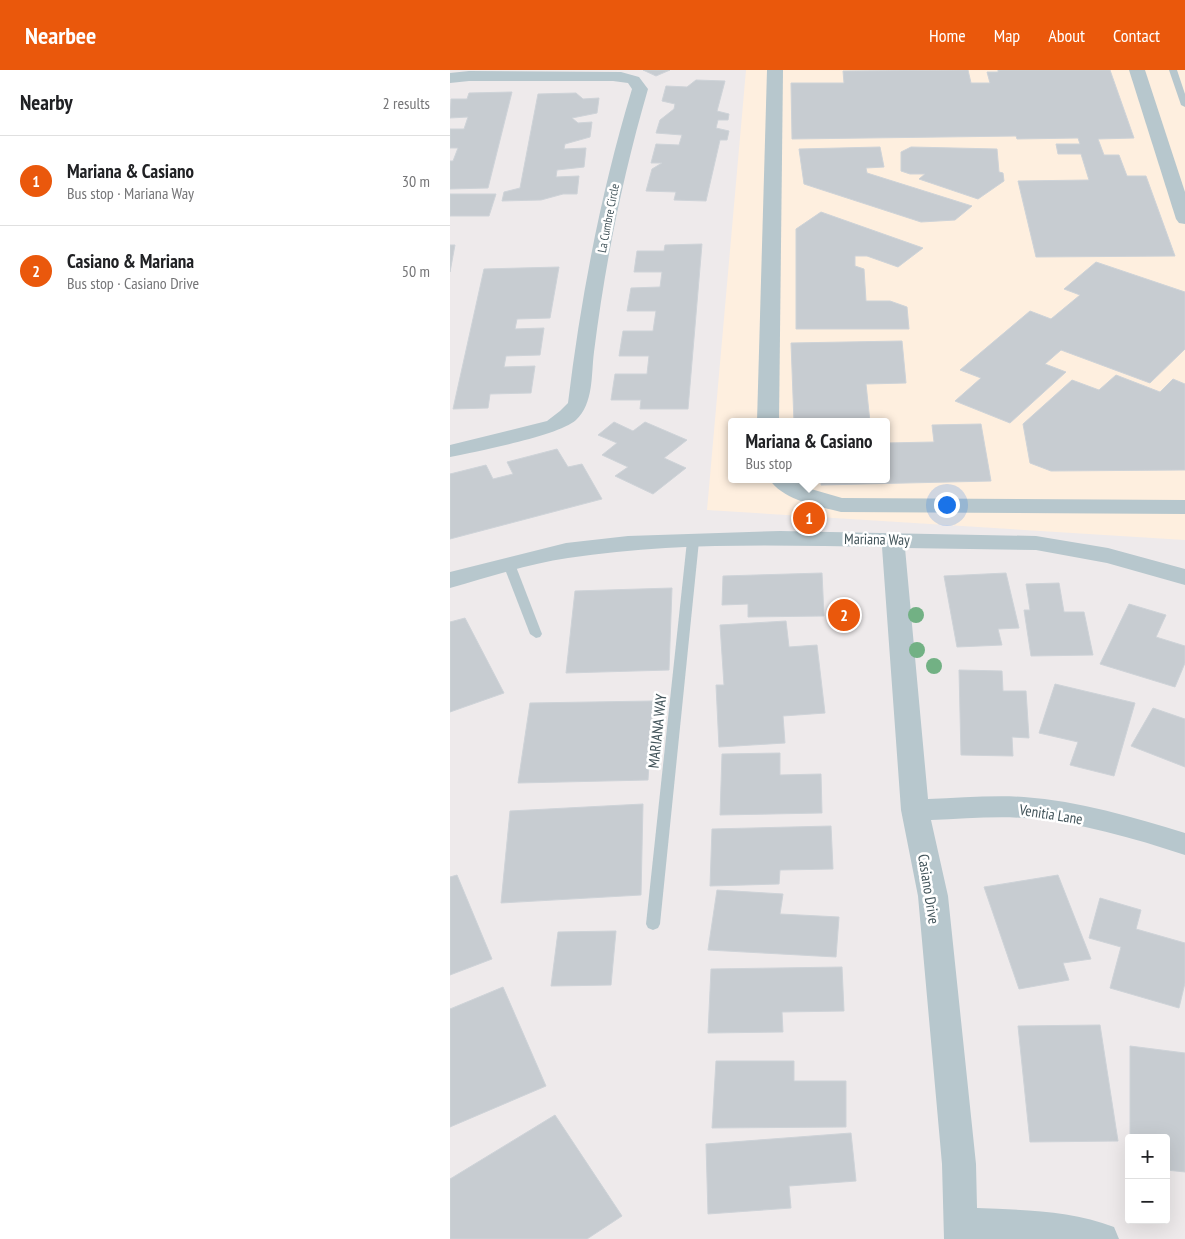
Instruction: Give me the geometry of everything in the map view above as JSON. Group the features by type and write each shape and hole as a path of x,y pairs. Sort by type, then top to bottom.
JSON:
{"street":[{"path":"768,418 775,70"},
{"path":"1136,70 1179,183 1185,220"},
{"name":"La Cumbre Circle","path":"450,78 469,76 613,76 634,80 639,85 640,90 624,142 588,315 578,403 573,411 554,426 450,451"},
{"path":"786,483 803,494 842,505 1185,507"},
{"name":"Mariana Way","path":"450,580 566,551 628,543 780,538 1036,543 1108,556 1185,577"},
{"name":"Casiano Drive","path":"893,540 915,810 933,896 959,1164 961,1232"},
{"name":"Venitia Lane","path":"915,810 1003,807 1051,811 1150,833 1185,844"},
{"path":"961,1232 1050,1228 1102,1239"}],"lane":[{"path":"1172,70 1185,105"},
{"name":"MARIANA WAY","path":"653,924 693,541"},
{"path":"509,564 536,634"}],"shaded area":[{"path":"746,70 1185,70 1185,540 707,510"}],"building":[{"path":"643,70 670,70 656,76"},
{"path":"968,70 971,83 990,83 987,72 998,72 998,70 1110,70 1134,138 1098,139 1104,155 1119,155 1127,176 1146,176 1175,256 1036,257 1018,181 1089,180 1081,154 1058,154 1056,144 1080,144 1078,138 1017,139 1016,136 792,139 791,83 844,83 843,71"},
{"path":"696,80 725,81 717,111 729,114 728,120 718,120 716,128 729,131 727,140 720,140 706,201 674,200 676,192 646,191 652,169 662,163 651,163 656,144 679,145 682,135 656,133 660,120 674,109 675,104 662,101 666,86 687,87"},
{"path":"512,92 488,188 450,189 450,161 453,161 458,148 450,148 450,129 464,129 468,117 450,118 451,99 467,99 469,93"},
{"path":"576,93 583,99 599,98 597,113 572,118 578,123 592,122 590,137 565,144 564,149 586,148 584,167 557,170 556,177 579,176 577,194 563,194 541,200 502,201 504,192 520,188 538,94"},
{"path":"880,147 884,167 866,168 867,173 972,206 955,220 921,222 804,184 799,149"},
{"path":"911,147 997,149 999,172 1003,173 1004,181 978,199 919,179 925,174 910,174 901,171 901,152"},
{"path":"450,194 496,194 489,216 450,216"},
{"path":"821,212 923,248 898,267 867,256 855,256 855,266 864,269 866,301 890,301 907,307 909,329 796,329 796,229"},
{"path":"702,244 688,409 640,409 641,400 611,400 615,374 647,374 649,356 619,356 623,331 653,331 656,311 627,311 631,288 660,287 662,272 634,272 637,251 664,251 665,245"},
{"path":"450,245 455,245 450,272"},
{"path":"1096,262 1185,292 1185,349 1150,383 1061,350 1045,364 1066,372 1010,423 955,401 981,378 960,370 1030,311 1051,319 1080,295 1064,289"},
{"path":"559,267 550,318 517,319 515,329 544,328 540,355 506,356 504,367 535,366 531,393 490,394 488,408 453,409 484,269"},
{"path":"902,341 906,383 866,384 870,418 794,418 791,343"},
{"path":"1116,375 1160,392 1173,379 1185,384 1185,470 1051,471 1030,463 1023,424 1072,380 1099,390"},
{"path":"614,422 633,431 645,422 687,440 664,458 686,468 653,494 615,476 628,467 602,455 617,443 598,435"},
{"path":"981,424 991,481 821,485 821,483 890,483 890,443 934,442 932,425"},
{"path":"557,449 568,467 582,464 602,499 450,539 450,474 486,465 493,479 513,474 507,462"},
{"path":"822,573 824,616 748,617 748,604 722,605 723,576"},
{"path":"1006,573 1019,628 998,629 1002,645 957,647 944,576"},
{"path":"1059,583 1064,612 1084,612 1093,655 1031,656 1024,610 1030,610 1026,584"},
{"path":"672,588 669,670 566,673 575,591"},
{"path":"1129,604 1166,615 1156,637 1185,646 1185,663 1175,687 1100,664"},
{"path":"465,618 504,693 450,712 450,622"},
{"path":"786,621 789,647 817,645 825,713 783,716 785,743 719,747 716,685 724,685 720,625"},
{"path":"959,670 1002,671 1003,691 1026,691 1029,738 1012,737 1013,756 961,755"},
{"path":"1055,684 1135,703 1114,776 1070,765 1078,742 1039,733"},
{"path":"653,701 648,780 518,783 530,703"},
{"path":"1153,708 1185,719 1185,767 1131,746"},
{"path":"780,753 780,775 821,774 822,813 720,815 722,754"},
{"path":"643,804 641,895 501,903 510,811"},
{"path":"831,826 833,869 780,870 779,884 710,886 712,829"},
{"path":"457,875 492,959 450,975 450,877"},
{"path":"1058,875 1091,959 1063,963 1069,980 1019,989 984,887"},
{"path":"717,890 783,894 780,914 839,917 836,957 708,950"},
{"path":"1100,898 1141,910 1136,929 1185,943 1185,983 1179,1008 1110,988 1121,947 1089,938"},
{"path":"616,931 611,985 551,986 558,932"},
{"path":"842,967 844,1011 782,1012 783,1032 708,1033 711,969"},
{"path":"503,987 546,1086 450,1127 450,1009"},
{"path":"1100,1025 1118,1141 1030,1142 1018,1026"},
{"path":"1130,1046 1185,1053 1185,1172 1170,1170 1170,1134 1130,1134"},
{"path":"716,1061 794,1061 794,1081 846,1081 846,1127 712,1128"},
{"path":"555,1115 622,1216 587,1239 450,1239 450,1179"},
{"path":"851,1133 856,1181 789,1186 791,1208 708,1214 706,1144"}],"place":[{"name":"Mariana & Casiano","path":"809,518"},
{"name":"Casiano & Mariana","path":"844,615"}]}
